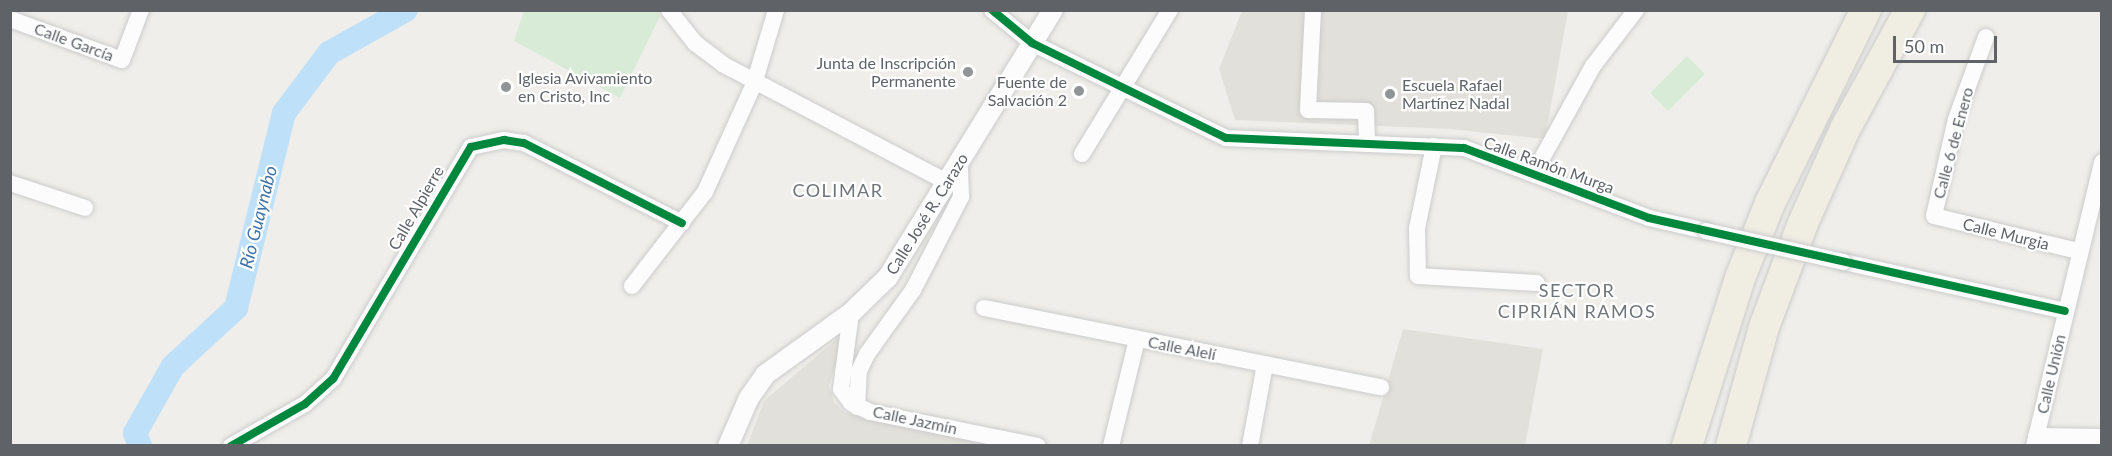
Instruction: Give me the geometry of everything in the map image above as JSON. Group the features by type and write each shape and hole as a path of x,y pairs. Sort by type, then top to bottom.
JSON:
{"highway":[{"path":"1687,446 1740,278 1770,203 1866,10"},
{"path":"1731,446 1764,327 1845,129 1910,10"},
{"path":"1745,446 1764,327"}],"street":[{"name":"Calle García","path":"10,19 122,60 141,10"},
{"path":"669,10 695,43 754,84 947,182"},
{"path":"632,286 705,192 754,84 776,10"},
{"name":"Calle Ramón Murga","path":"992,10 1032,44 1120,90 1226,138 1464,148 1535,171 1649,218 2065,311"},
{"name":"Calle José R. Carazo","path":"728,446 749,398 766,374 851,313 888,277 1053,10"},
{"path":"1082,154 1170,10"},
{"path":"1313,10 1308,110 1366,111 1367,144"},
{"path":"1535,171 1593,66 1636,10"},
{"name":"Calle 6 de Enero","path":"1934,216 1956,119 1986,37"},
{"name":"Calle Alpierre","path":"231,446 305,404 333,379 471,147 504,140 524,143 682,223"},
{"path":"1434,146 1417,228 1418,276 1537,283"},
{"path":"857,407 859,371 867,354 913,290 962,197 960,162"},
{"name":"Calle Unión","path":"2035,441 2079,251 2095,220 2102,162"},
{"path":"10,183 85,208"},
{"name":"Calle Murgia","path":"1934,216 2079,251"},
{"name":"Calle Alelí","path":"984,308 1381,387"},
{"name":"Calle Jazmín","path":"851,313 841,389 857,407 1038,446"},
{"path":"1111,446 1137,339"},
{"path":"1250,446 1265,364"},
{"path":"2035,441 2102,437"}],"shaded area":[{"name":"Escuela Rafael Martínez Nadal","path":"1242,11 1568,11 1545,139 1451,129 1235,120 1219,69"},
{"path":"1403,329 1543,349 1525,445 1369,446"},
{"path":"839,337 844,339 829,386 834,402 845,413 999,445 747,446 764,401"}],"green space":[{"path":"656,10 660,16 620,98 514,41 524,11"},
{"path":"1687,56 1705,74 1668,111 1650,93"}],"waterway":[{"name":"Río Guaynabo","path":"140,446 135,433 173,366 236,308 284,113 329,53 406,10"}],"cycle path":[{"path":"992,10 1032,43 1226,138 1464,148 1649,218 2065,311"},
{"path":"231,446 305,404 333,379 471,147 504,140 524,143 682,223"}],"place":[{"name":"Junta de Inscripción Permanente","path":"968,72"},
{"name":"Iglesia Avivamiento en Cristo, Inc","path":"506,87"},
{"name":"Fuente de Salvación 2","path":"1079,91"},
{"name":"Escuela Rafael Martínez Nadal","path":"1390,94"}],"district":[{"name":"COLIMAR","path":"838,190"},
{"name":"SECTOR CIPRIÁN RAMOS","path":"1577,301"}]}
